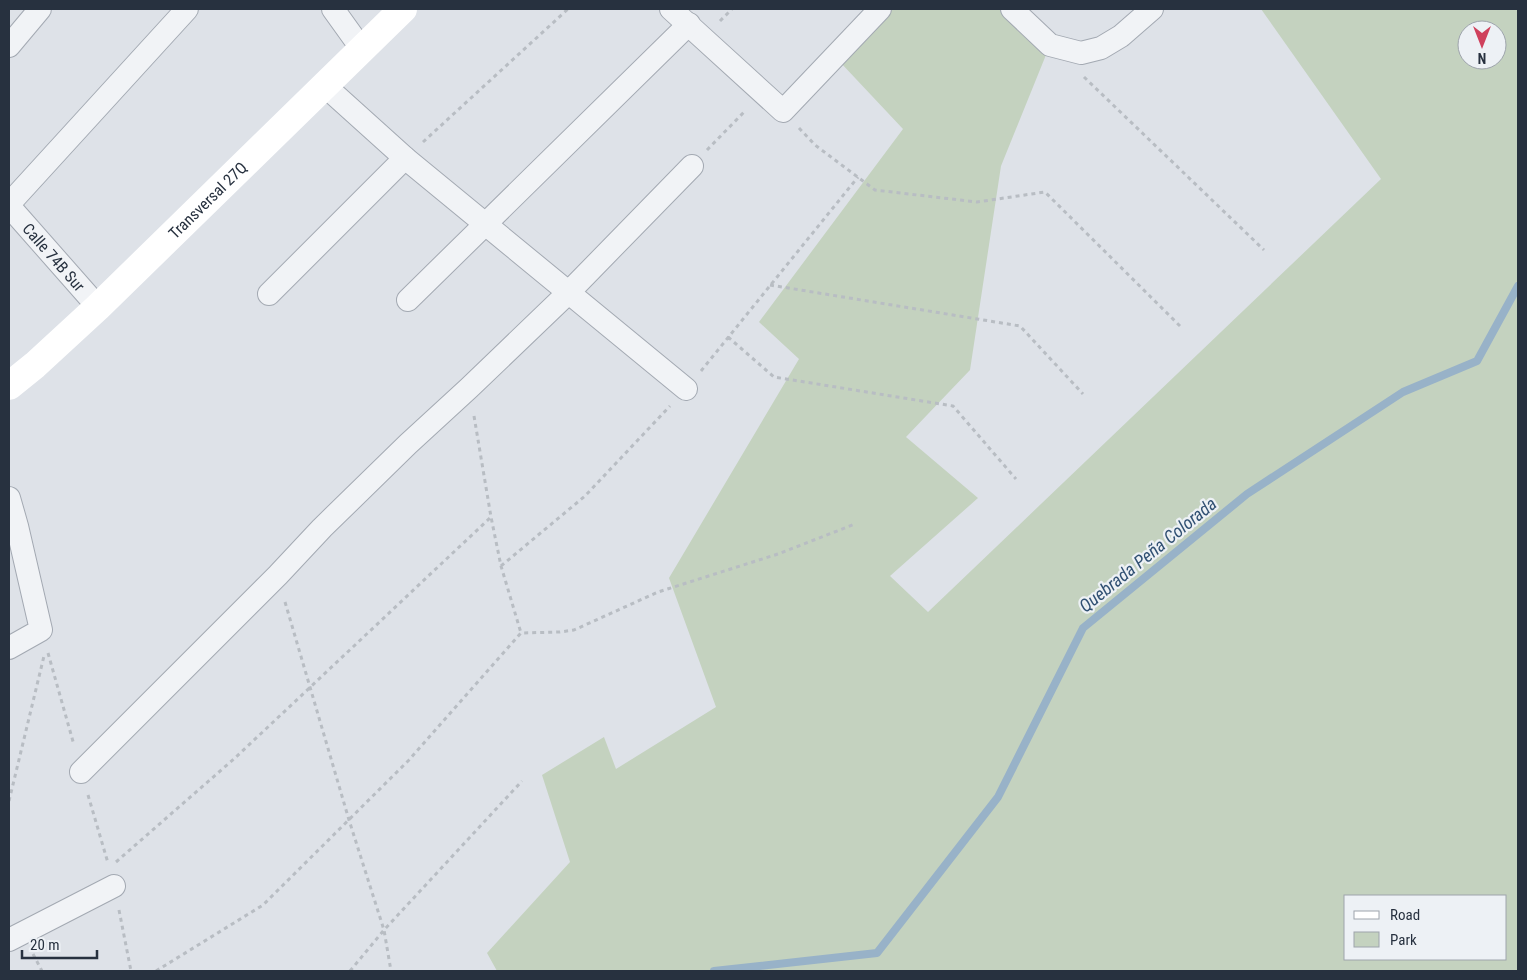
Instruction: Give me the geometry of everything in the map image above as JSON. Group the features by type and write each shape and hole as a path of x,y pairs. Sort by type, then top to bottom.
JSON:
{"street":[{"path":"9,46 40,9"},
{"path":"9,205 188,9"},
{"path":"333,9 361,48"},
{"name":"Transversal 27Q","path":"9,386 35,365 98,307 403,9"},
{"path":"671,9 783,111 880,9"},
{"path":"1012,9 1050,45 1081,53 1101,48 1121,36 1152,9"},
{"path":"408,300 689,24"},
{"path":"324,85 405,158 686,389"},
{"path":"269,294 405,158"},
{"path":"81,772 278,575 322,528 568,293 692,166"},
{"name":"Calle 74B Sur","path":"9,205 98,307"},
{"path":"9,498 13,528 42,630 9,648"},
{"path":"9,940 114,886"}],"path":[{"path":"405,158 568,9"},
{"path":"1078,72 1264,250"},
{"path":"692,166 762,93"},
{"path":"783,111 815,145 875,190 977,202 1044,192 1181,327"},
{"path":"770,285 1020,326 1084,394"},
{"path":"728,336 774,377 953,406 1016,479"},
{"path":"470,388 501,566 521,633"},
{"path":"9,801 46,645 109,868 235,758 491,517"},
{"path":"156,971 263,905 409,760 521,633 574,630 658,592 778,554 855,524"},
{"path":"278,575 349,820 384,930 391,971"},
{"path":"350,971 384,930 522,781"},
{"path":"114,886 131,971"}],"green space":[{"path":"893,9 1028,9 1021,16 1050,45 1001,166 970,370 906,437 978,498 890,576 928,612 1381,179 1261,9 1518,9 1518,971 497,971 487,953 570,862 542,775 604,737 616,769 716,707 669,578 799,359 759,322 903,129 840,62"}],"waterway":[{"name":"Quebrada Peña Colorada","path":"714,971 877,953 998,797 1083,628 1247,494 1403,392 1477,361 1518,286"}]}
